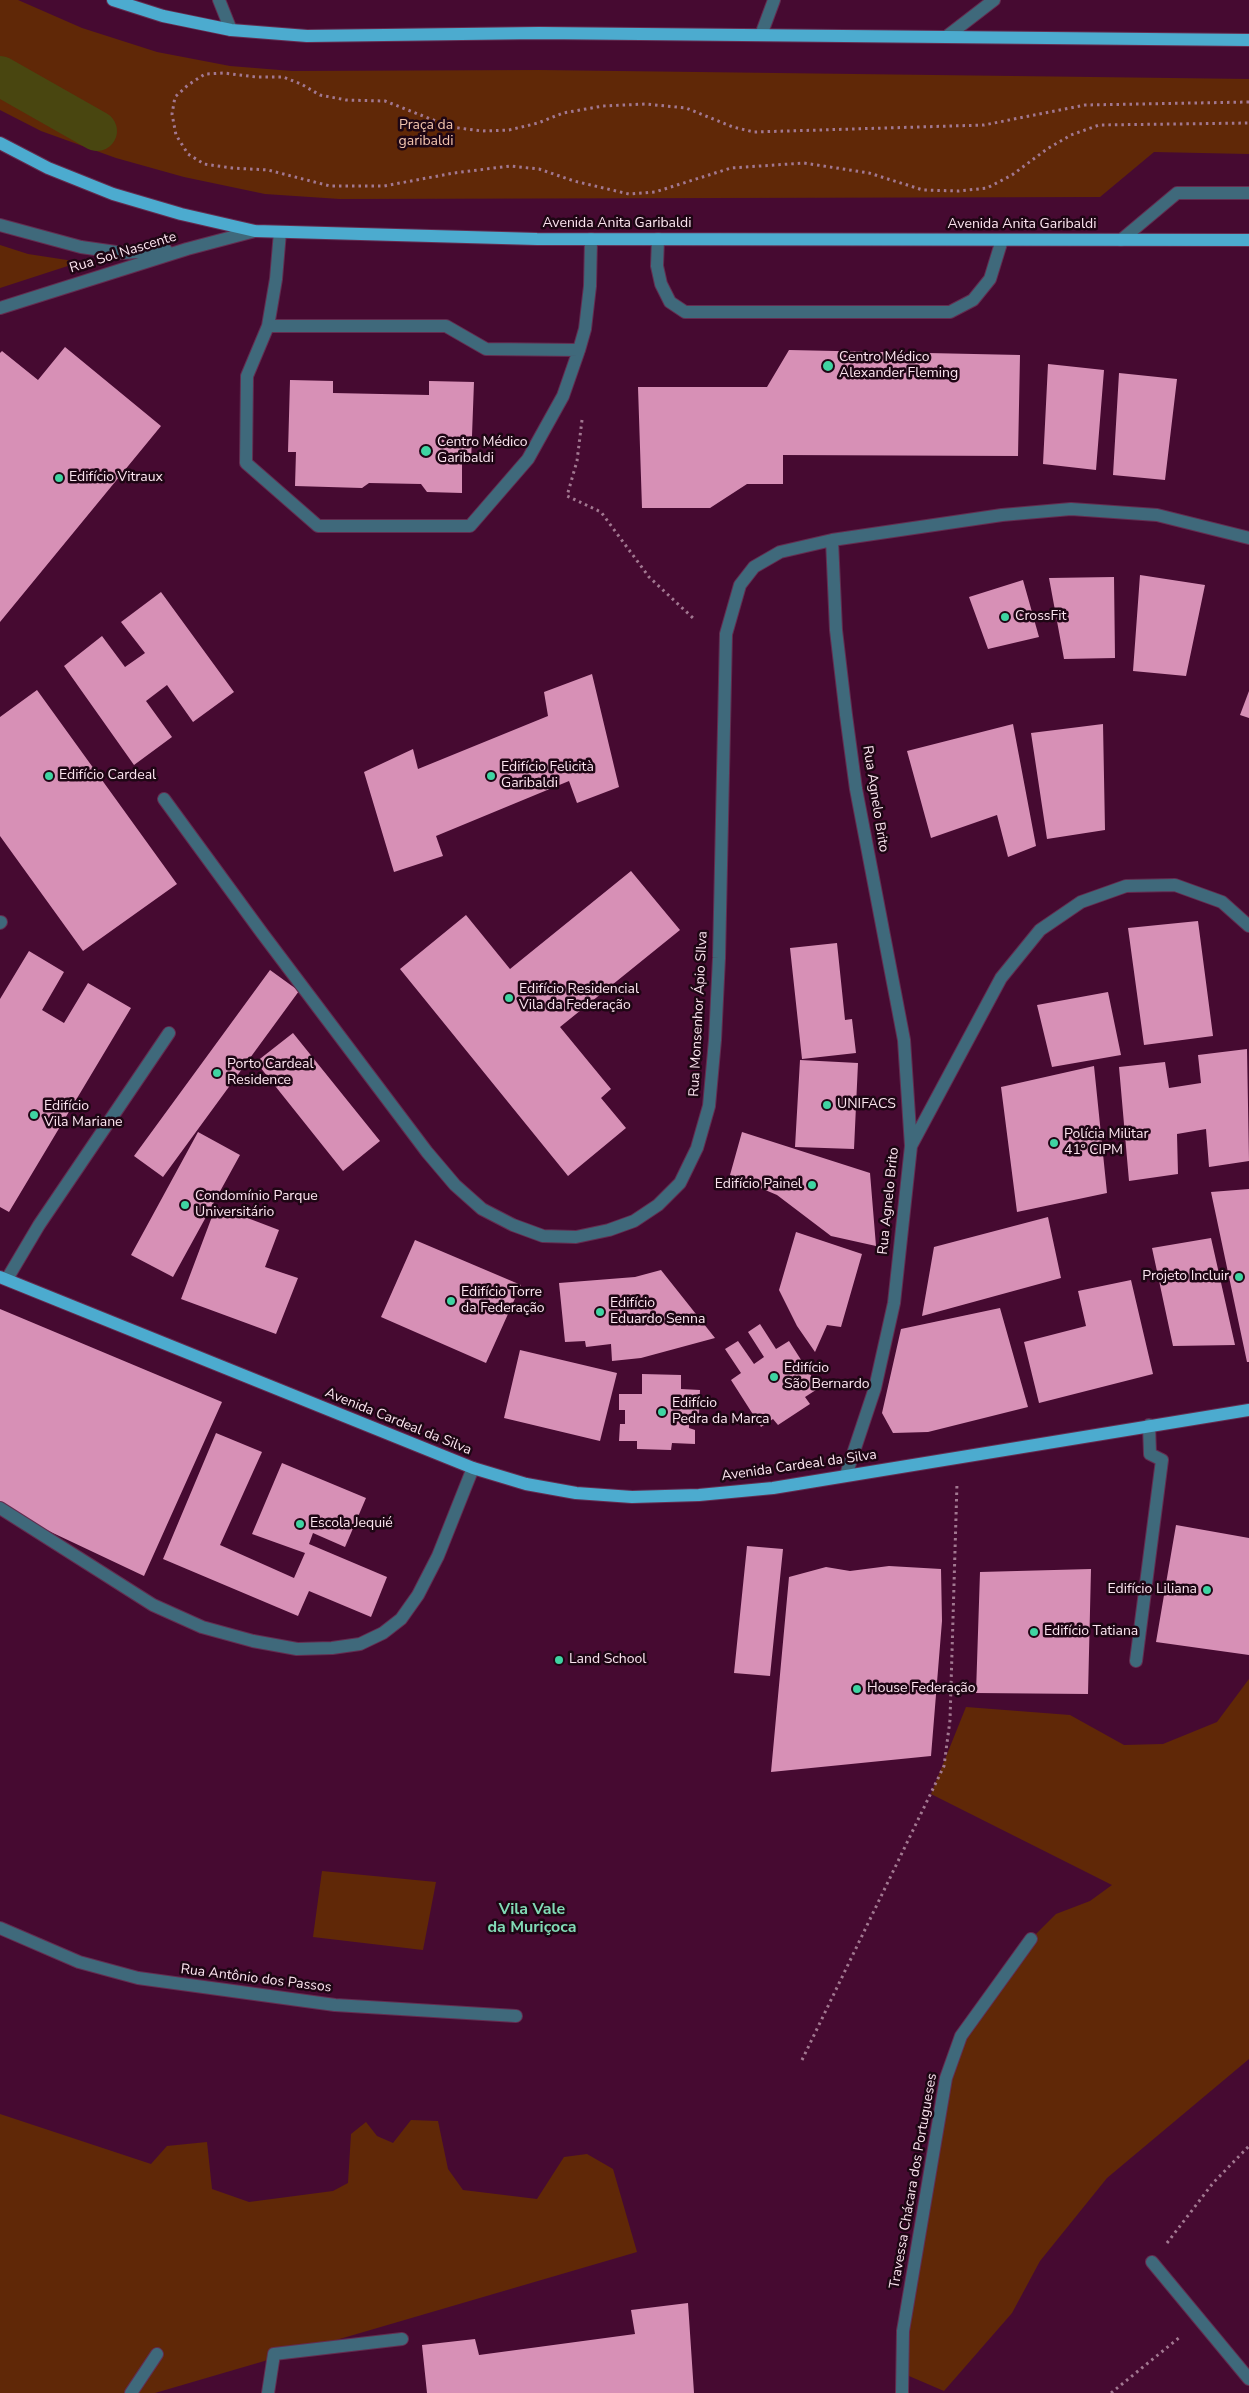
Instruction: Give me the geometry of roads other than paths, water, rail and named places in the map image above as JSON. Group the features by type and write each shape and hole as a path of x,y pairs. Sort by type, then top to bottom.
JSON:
{"main road":[{"path":"113,0 164,16 231,30 307,36 539,33 1249,40"},
{"name":"Avenida Anita Garibaldi","path":"0,144 48,168 113,194 181,214 255,231 591,239 1249,240"},
{"name":"Avenida Cardeal da Silva","path":"3,1278 473,1468 526,1484 576,1493 632,1497 699,1495 773,1488 1249,1410"}],"street":[{"path":"219,0 231,30"},
{"path":"761,35 774,0"},
{"path":"946,37 994,0"},
{"path":"1121,240 1177,193 1249,193"},
{"path":"0,224 81,247 124,253 187,249"},
{"name":"Rua Sol Nascente","path":"0,308 187,249 255,231"},
{"path":"280,232 276,279 268,326 247,376 246,464 318,526 470,526 528,459 563,396 585,329 590,286 591,239"},
{"path":"658,239 657,266 661,284 670,302 685,312 950,312 973,300 990,279 1002,240"},
{"path":"268,326 446,326 486,349 579,350"},
{"path":"832,540 1002,515 1071,509 1157,515 1249,538"},
{"name":"Rua Monsenhor Ápio SIlva","path":"164,799 427,1152 455,1185 482,1209 513,1225 543,1236 576,1237 609,1230 634,1221 658,1204 680,1183 697,1148 709,1106 715,1040 719,958 726,634 740,585 754,567 780,552 832,540"},
{"name":"Rua Agnelo Brito","path":"832,540 836,630 856,789 904,1040 911,1146 894,1303 875,1388 846,1475"},
{"path":"911,1146 1001,978 1040,930 1081,902 1126,886 1175,885 1222,902 1249,926"},
{"path":"3,1278 169,1033"},
{"path":"1136,1661 1162,1460 1150,1454 1149,1425"},
{"path":"0,1508 153,1605 202,1627 253,1641 298,1649 332,1648 360,1644 383,1632 400,1619 418,1595 438,1556 473,1468"},
{"name":"Rua Antônio dos Passos","path":"0,1928 80,1962 138,1978 334,2004 516,2016"},
{"name":"Travessa Chácara dos Portugueses","path":"902,2393 903,2331 946,2078 962,2036 1031,1939"},
{"path":"1152,2262 1249,2380"},
{"path":"268,2393 274,2354 402,2339"},
{"path":"131,2393 157,2354"}],"waterway":[{"path":"0,76 97,131"}],"place":[{"name":"Centro Médico Alexander Fleming","path":"828,366"},
{"name":"Centro Médico Garibaldi","path":"426,451"},
{"name":"Edifício Vitraux","path":"59,478"},
{"name":"CrossFit","path":"1005,617"},
{"name":"Edifício Cardeal","path":"49,776"},
{"name":"Edifício Felicità Garibaldi","path":"491,776"},
{"name":"Edifício Residencial Vila da Federação","path":"509,998"},
{"name":"Porto Cardeal Residence","path":"217,1073"},
{"name":"UNIFACS","path":"827,1105"},
{"name":"Edifício Vila Mariane","path":"34,1115"},
{"name":"Polícia Militar 41º CIPM","path":"1054,1143"},
{"name":"Edifício Painel","path":"812,1185"},
{"name":"Condomínio Parque Universitário","path":"185,1205"},
{"name":"Projeto Incluir","path":"1239,1277"},
{"name":"Edifício Torre da Federação","path":"451,1301"},
{"name":"Edifício Eduardo Senna","path":"600,1312"},
{"name":"Edifício São Bernardo","path":"774,1377"},
{"name":"Edifício Pedra da Marca","path":"662,1412"},
{"name":"Escola Jequié","path":"300,1524"},
{"name":"Edifício Liliana","path":"1207,1590"},
{"name":"Edifício Tatiana","path":"1034,1632"},
{"name":"Land School","path":"559,1660"},
{"name":"House Federação","path":"857,1689"}],"district":[{"name":"Vila Vale da Muriçoca","path":"532,1919"}],"park label":[{"name":"Praça da garibaldi","path":"426,134"}]}
